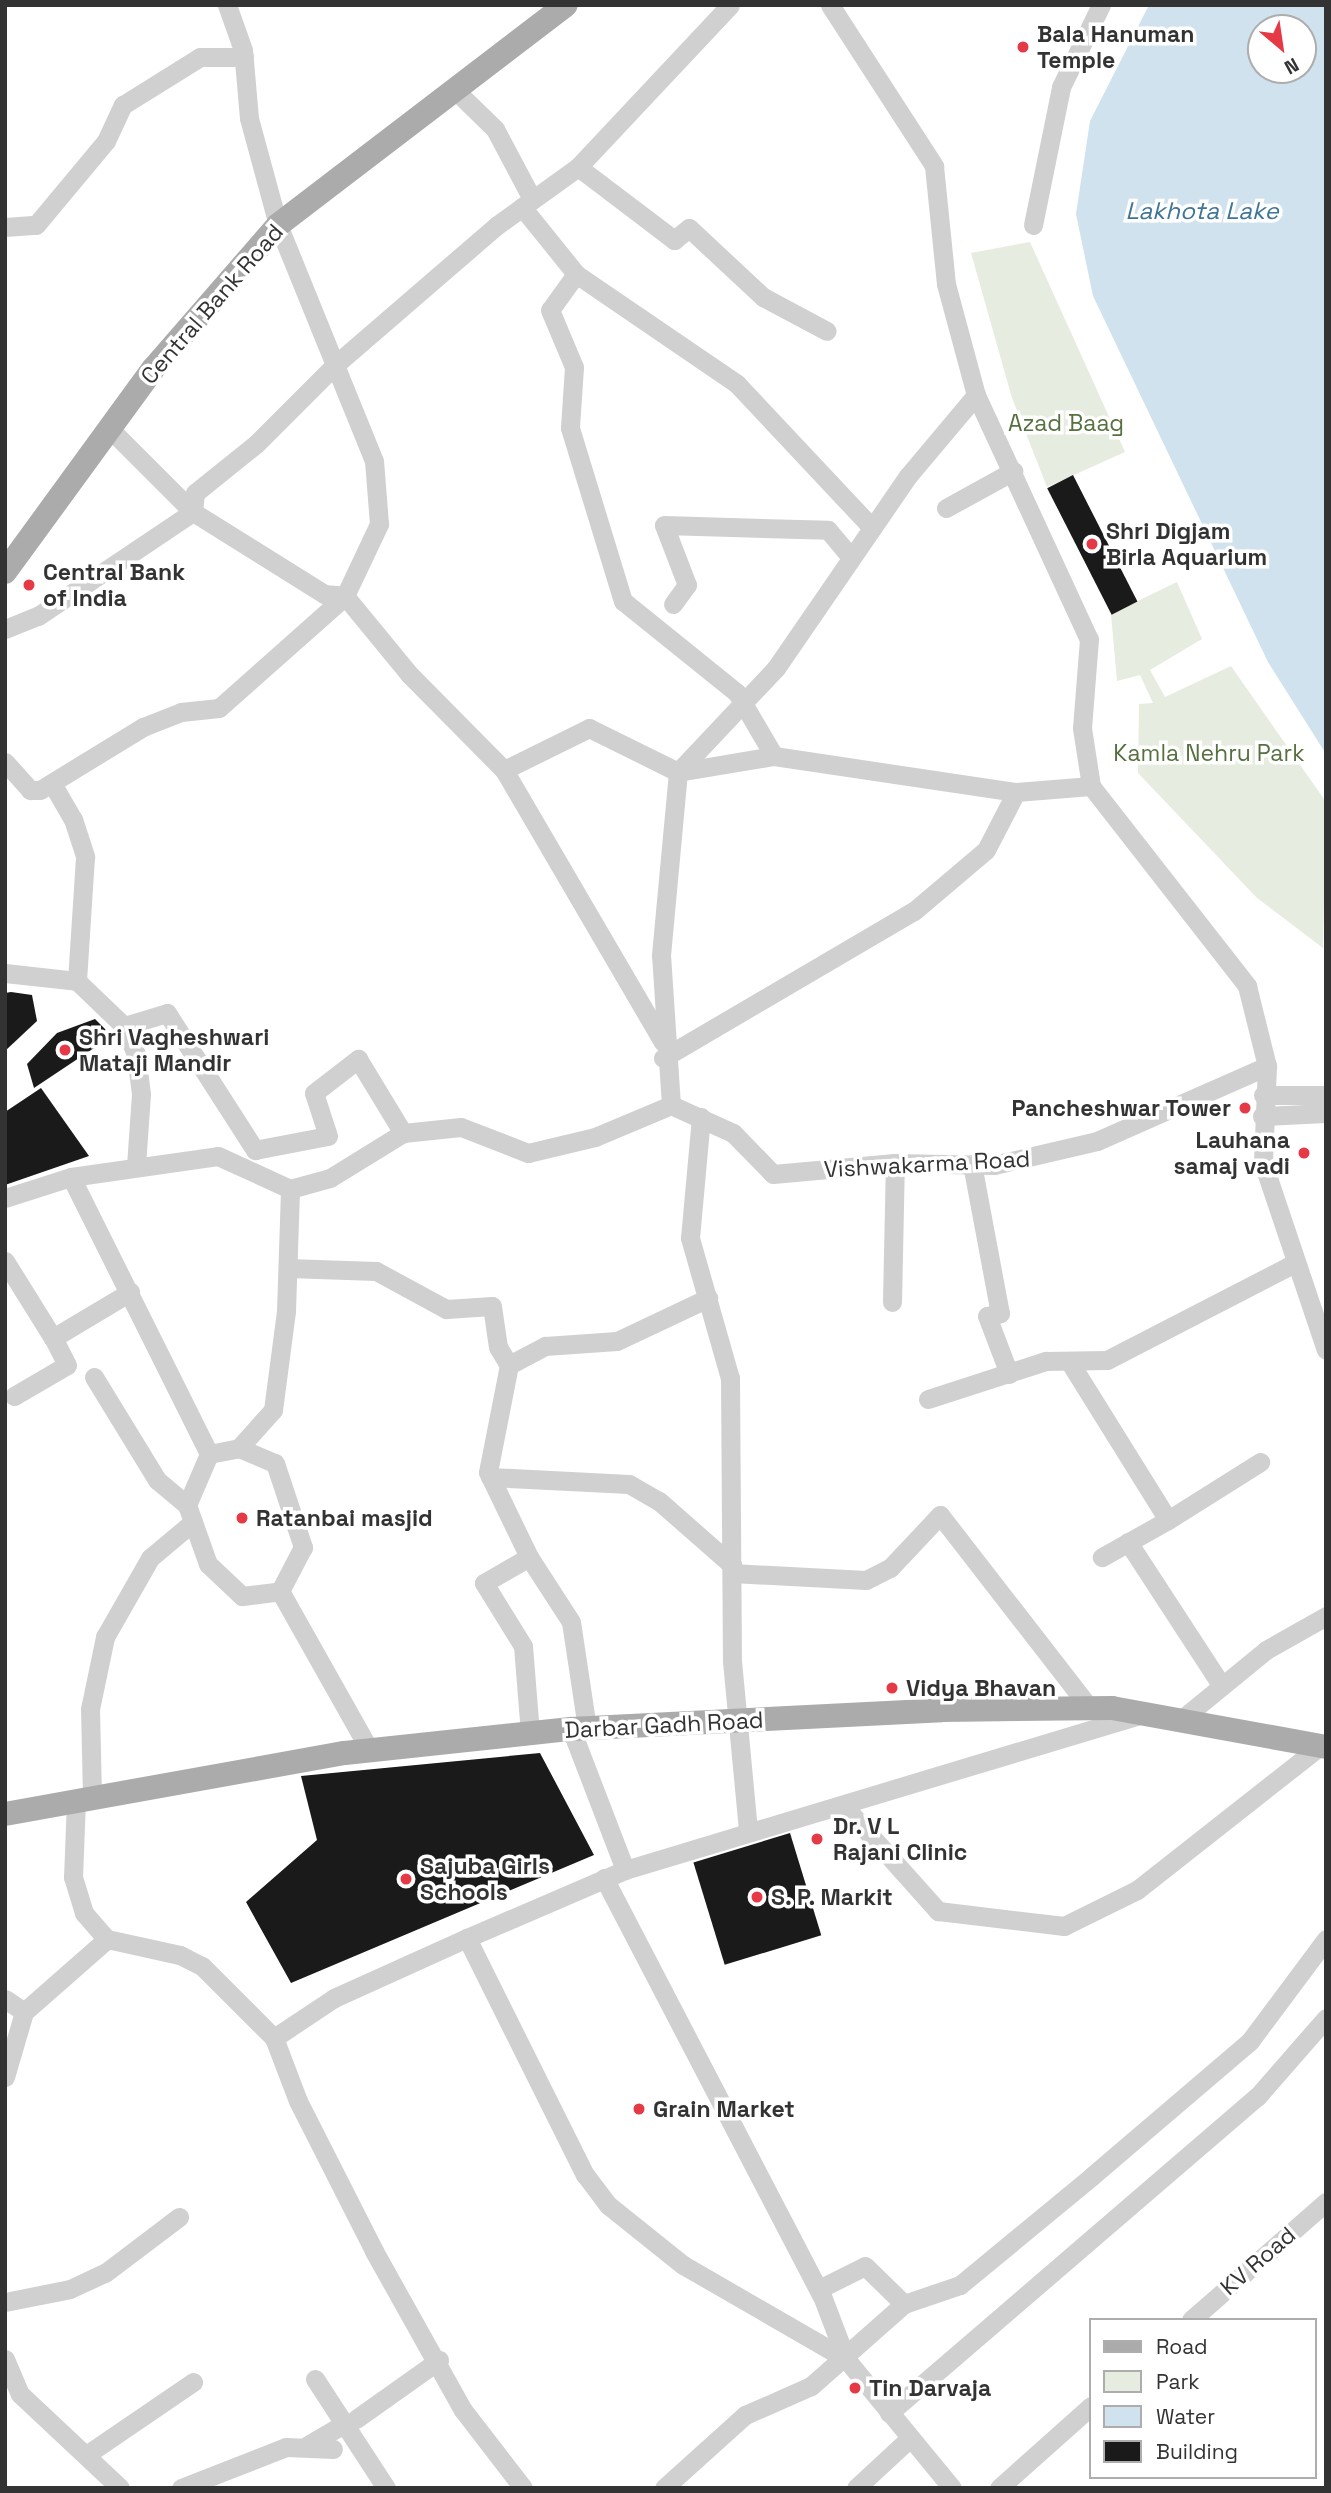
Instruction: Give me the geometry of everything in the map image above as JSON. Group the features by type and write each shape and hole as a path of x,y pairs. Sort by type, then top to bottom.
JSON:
{"main road":[{"name":"Central Bank Road","path":"5,572 205,306 278,225 566,5"},
{"name":"Darbar Gadh Road","path":"5,1814 84,1798 370,1751 579,1728 1088,1706 1148,1712 1323,1746"}],"street":[{"path":"5,762 30,790 53,785 143,727 181,712 219,708 345,596 379,524 379,494 374,461 278,225 249,118 244,57 227,5"},
{"path":"193,512 195,493 256,444 335,365 527,203 578,167 730,5"},
{"path":"830,5 934,166 946,284 976,396 1089,639 1082,728 1091,786 1247,986 1267,1066 1262,1116 1263,1163 1326,1350"},
{"path":"1033,225 1061,87 1101,5"},
{"path":"5,227 27,230 44,217 106,141 123,105 200,57 244,57"},
{"path":"455,90 495,129 527,203 576,274 737,384 872,528"},
{"path":"578,167 674,240 689,228 762,298 827,331"},
{"path":"576,274 550,310 574,367 570,428 623,601 746,703 775,756"},
{"path":"5,1198 71,1177 136,1165 218,1156 290,1189 330,1178 403,1133 461,1126 528,1153 595,1137 671,1105 663,1050 661,955 678,772 746,703 872,528 976,396"},
{"path":"110,429 193,512 324,594 345,596 409,674 504,770 663,1050"},
{"path":"946,508 1013,471"},
{"path":"5,629 38,616 193,512"},
{"path":"673,604 687,585 664,525 828,530 851,557"},
{"path":"504,770 589,728 678,772 775,756 1016,792 1091,786"},
{"path":"53,785 73,819 85,857 77,981"},
{"path":"663,1050 914,911 986,850 1016,792"},
{"path":"5,973 77,981 124,1026 141,1094 136,1165"},
{"path":"124,1026 167,1013 255,1150 328,1136 314,1093 358,1059 403,1133"},
{"name":"Vishwakarma Road","path":"671,1105 701,1116 733,1133 773,1174 895,1163 972,1164 1046,1157 1097,1141 1267,1066"},
{"path":"1263,1095 1326,1095"},
{"path":"1262,1116 1326,1113"},
{"path":"701,1116 690,1238 730,1378 732,1569 738,1720 748,1831"},
{"path":"892,1302 895,1163"},
{"path":"972,1164 1000,1312 987,1316 1010,1374"},
{"path":"71,1177 209,1454 190,1514 150,1558 105,1637 90,1709 76,1895 107,1939 180,1955 202,1966 274,2038 332,2174 439,2360 463,2410 523,2488"},
{"path":"239,1448 273,1410 288,1268 290,1189"},
{"path":"5,1261 67,1365 14,1396"},
{"path":"928,1399 1010,1374 1069,1361 1107,1360 1295,1263"},
{"path":"288,1268 376,1271 446,1310 492,1306 498,1347 509,1365 488,1456 490,1477 529,1557 572,1622 579,1728 625,1870"},
{"path":"53,1338 130,1292"},
{"path":"509,1365 545,1346 617,1341 708,1298"},
{"path":"1069,1361 1168,1520"},
{"path":"94,1377 158,1480 190,1514 208,1564 242,1596 280,1591"},
{"path":"209,1454 239,1448 275,1463 297,1514 303,1547 280,1591"},
{"path":"1102,1557 1168,1520 1260,1462"},
{"path":"490,1477 629,1484 659,1501 732,1569 866,1580 890,1568 940,1515 1088,1706"},
{"path":"1128,1542 1220,1683"},
{"path":"529,1557 484,1583 523,1646 530,1733"},
{"path":"280,1591 370,1751"},
{"path":"1183,1718 1220,1683 1326,1616"},
{"path":"274,2038 334,1998 625,1870 748,1831 845,1807 1148,1712"},
{"path":"845,1807 938,1911 1064,1926 1137,1890 1323,1746"},
{"path":"604,1878 819,2289 846,2360 952,2488"},
{"path":"467,1938 585,2175 608,2205 683,2265 846,2360"},
{"path":"5,2077 24,2012 107,1939"},
{"path":"664,2488 745,2415 811,2386 846,2360 904,2304 960,2285 1206,2080 1275,2015 1326,1939"},
{"path":"5,1999 24,2012"},
{"path":"889,2413 1257,2097 1326,2018"},
{"name":"KV Road","path":"1193,2318 1326,2202"},
{"path":"5,2302 70,2288 104,2273 179,2217"},
{"path":"819,2289 865,2266 904,2304"},
{"path":"5,2359 20,2394 59,2435 89,2453 120,2488"},
{"path":"181,2488 223,2467 308,2445 350,2421 439,2360"},
{"path":"315,2379 350,2421 386,2488"},
{"path":"89,2453 193,2382"},
{"path":"999,2488 1090,2407"},
{"path":"856,2488 910,2438"},
{"path":"308,2445 333,2449"}],"green space":[{"name":"Azad Baag","path":"1030,242 1125,452 1047,487 1012,398 971,253"},
{"name":"Kamla Nehru Park","path":"1177,582 1202,639 1150,670 1165,697 1231,666 1326,802 1323,948 1257,898 1138,773 1139,704 1153,703 1140,675 1117,681 1111,614"}],"water":[{"name":"Lakhota Lake","path":"1149,5 1326,5 1326,754 1268,662 1093,296 1076,214 1090,121"}],"building":[{"name":"Shri Digjam Birla Aquarium","path":"1073,475 1137,602 1112,615 1047,488"},
{"path":"5,993 32,995 37,1021 5,1051"},
{"name":"Shri Vagheshwari Mataji Mandir","path":"95,1019 112,1036 34,1088 27,1064 57,1033"},
{"path":"41,1088 89,1156 5,1185 5,1112"},
{"name":"Sajuba Girls Schools","path":"540,1753 594,1855 291,1983 246,1902 317,1840 301,1776"},
{"name":"S. P. Markit","path":"790,1833 821,1935 725,1965 693,1863"}],"place":[{"name":"Bala Hanuman Temple","path":"1023,47"},
{"name":"Shri Digjam Birla Aquarium","path":"1092,544"},
{"name":"Central Bank of India","path":"29,585"},
{"name":"Shri Vagheshwari Mataji Mandir","path":"65,1050"},
{"name":"Pancheshwar Tower","path":"1245,1108"},
{"name":"Lauhana samaj vadi","path":"1304,1153"},
{"name":"Ratanbai masjid","path":"242,1518"},
{"name":"Vidya Bhavan","path":"892,1688"},
{"name":"Dr. V L Rajani Clinic","path":"817,1839"},
{"name":"Sajuba Girls Schools","path":"406,1879"},
{"name":"S. P. Markit","path":"757,1897"},
{"name":"Grain Market","path":"639,2109"},
{"name":"Tin Darvaja","path":"855,2388"}]}
